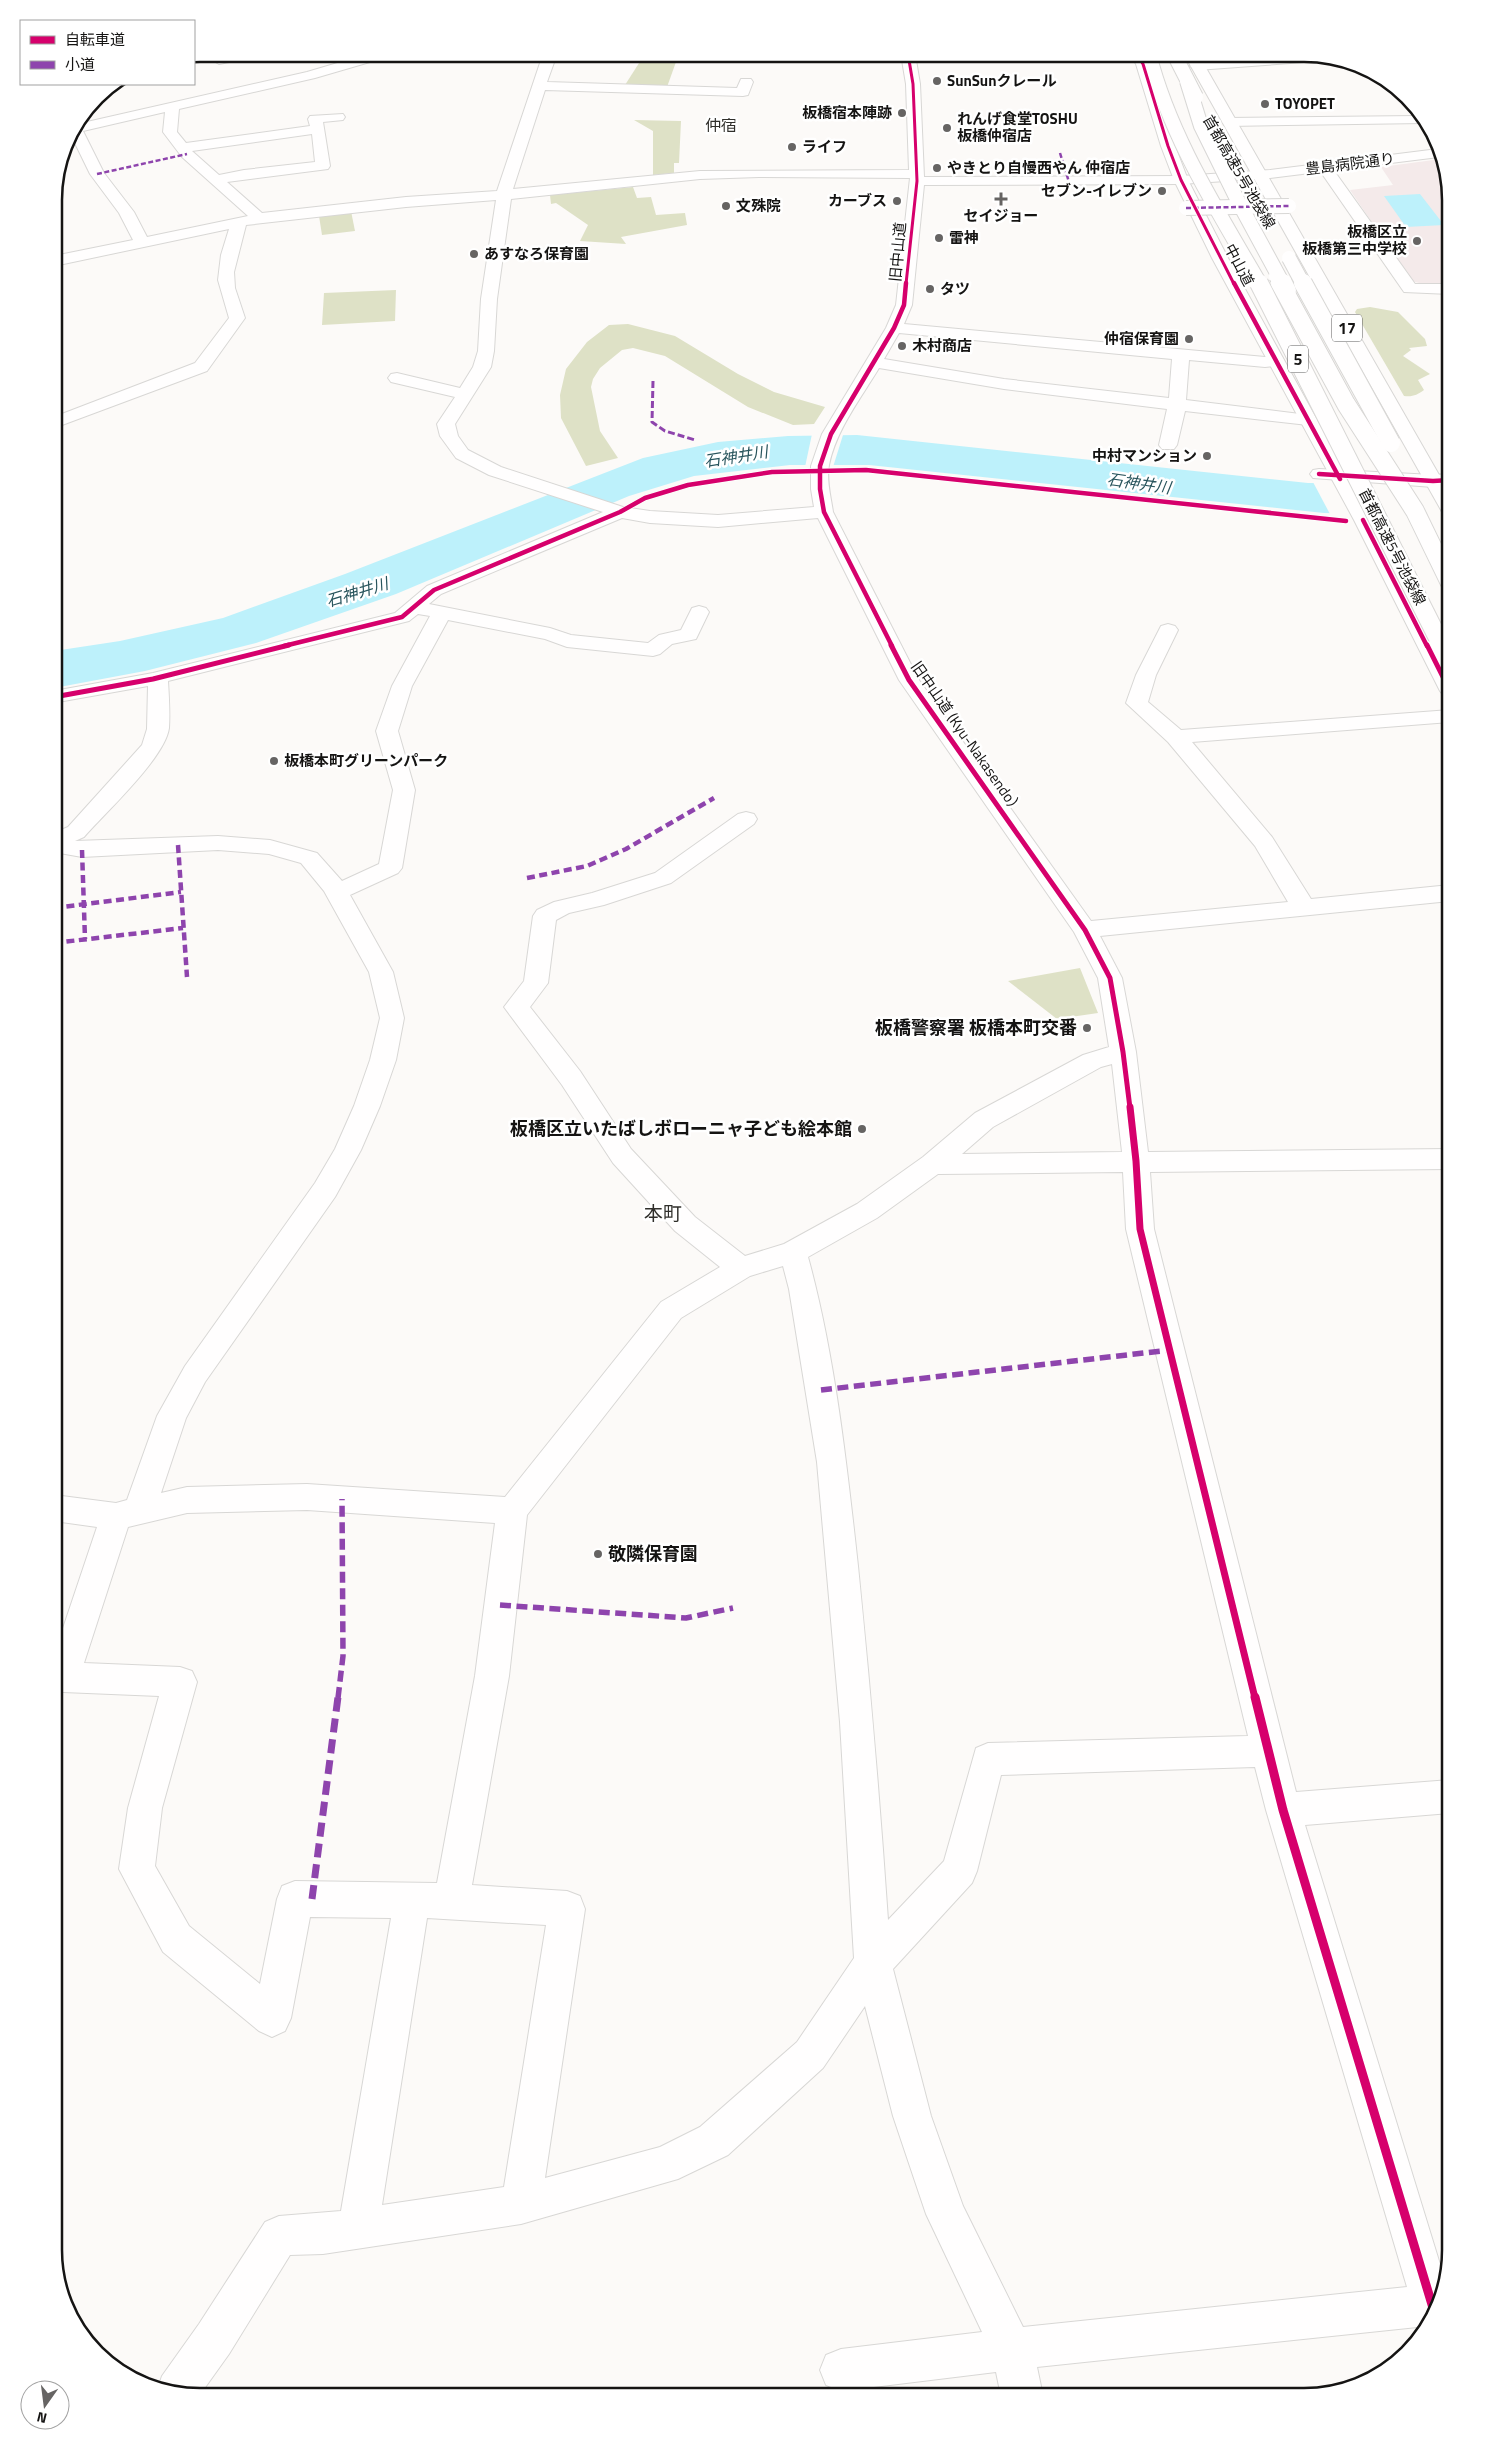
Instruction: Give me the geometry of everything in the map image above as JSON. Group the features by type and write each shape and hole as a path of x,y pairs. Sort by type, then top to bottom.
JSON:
{"main road":[{"path":"84,127 310,75 351,62"},
{"path":"547,62 504,193 489,299 486,351 482,367 446,424 449,436 462,454 495,471 616,511 658,518 718,522 824,512"},
{"name":"旧中山道","path":"820,466 831,434 894,328 904,305 917,177 913,84 909,63"},
{"name":"中山道","path":"1147,63 1168,146 1181,180 1220,258 1363,520 1442,675"},
{"name":"首都高速5号池袋線","path":"1148,63 1192,163 1270,303 1442,647"},
{"path":"1149,63 1206,165 1280,283 1346,404 1415,511 1442,567"},
{"name":"17","path":"1196,63 1442,481"},
{"name":"首都高速5号池袋線","path":"1180,68 1291,261 1442,538"},
{"path":"1180,68 1201,126 1239,203 1442,573"},
{"path":"539,86 742,92 746,82"},
{"path":"167,108 174,111 170,132 182,148 259,218"},
{"path":"216,180 244,174 323,166 315,118 338,117"},
{"path":"1229,122 1415,120"},
{"path":"182,148 318,129"},
{"path":"79,136 93,166 126,212 143,244"},
{"name":"豊島病院通り","path":"63,259 143,244 259,218 504,193 578,189 700,175 759,173 1181,180 1325,168 1433,154"},
{"path":"1325,168 1410,289 1442,289"},
{"path":"1186,208 1289,206"},
{"path":"63,420 201,367 237,318 236,306 228,290 226,274 228,257 239,222"},
{"path":"894,328 1265,362 1276,361"},
{"path":"1004,384 1022,340"},
{"path":"1168,445 1177,405 1182,354"},
{"path":"874,362 1004,384 1308,420"},
{"path":"397,378 466,394"},
{"name":"旧中山道 (Kyu-Nakasendo）","path":"820,466 820,490 824,512 909,680 1086,930 1110,978 1123,1052 1136,1161 1140,1230 1283,1810 1431,2302"},
{"path":"1318,474 1339,477 1442,481"},
{"path":"63,695 158,678 402,617 434,590 616,511"},
{"path":"413,608 550,634 567,641 653,650 666,639 689,636 699,612"},
{"path":"337,892 390,868 404,790 387,731 402,686 442,612"},
{"path":"1168,630 1146,675 1137,703 1176,737 1264,842 1304,908"},
{"path":"63,839 76,832 152,746 158,729 158,678"},
{"path":"1176,737 1442,717"},
{"path":"741,1268 685,1224 622,1156 571,1078 516,1007 536,983 545,916 562,907 596,900 663,878 746,819"},
{"path":"63,846 82,850 218,843 270,847 309,858 337,892 381,972 392,1018 383,1060 356,1132 325,1190 195,1374 172,1416 127,1513 63,1677 180,1682 145,1808 137,1869 176,1939 272,2018 295,1899 451,1901 567,1909 521,2204"},
{"path":"1086,930 1442,894"},
{"path":"451,1901 492,1676 512,1511 671,1310 741,1268 792,1252 867,1211 932,1164 984,1120 1092,1061 1123,1052"},
{"path":"932,1164 1442,1159"},
{"path":"792,1252 803,1289 832,1462 857,1722 873,1964 912,2116 946,2214 1012,2349 1020,2388"},
{"path":"62,1509 127,1513 186,1500 307,1497 512,1511"},
{"path":"181,2386 214,2339 279,2236 323,2234 521,2204 664,2165 714,2141 810,2055 873,1964 959,1871 988,1759 1268,1751"},
{"path":"1283,1810 1442,1797"},
{"path":"358,2228 412,1901"},
{"path":"841,2370 1012,2349 1429,2306"}],"shaded area":[{"name":"板橋区立 板橋第三中学校","path":"1435,160 1439,173 1442,200 1442,285 1426,285 1412,281 1350,190 1393,185 1381,167"}],"green space":[{"path":"639,62 676,62 667,87 625,85"},
{"path":"634,120 681,121 679,163 674,163 674,173 653,175 653,131"},
{"path":"633,187 637,198 651,197 656,215 685,213 687,225 621,237 626,244 580,241 588,225 556,203 551,204 550,195"},
{"path":"351,211 355,231 322,235 319,216"},
{"path":"396,290 395,321 322,325 324,293"},
{"path":"1370,307 1398,312 1425,339 1427,346 1409,348 1411,350 1403,356 1430,374 1418,380 1424,390 1412,396 1404,396 1355,312 1357,309"},
{"path":"628,324 675,336 738,374 774,392 825,407 814,424 793,425 748,407 665,356 633,348 622,350 600,368 593,379 591,387 600,431 618,458 586,466 561,418 560,395 566,369 587,342 609,325"},
{"path":"1080,968 1098,1013 1057,1019 1008,981"}],"water":[{"path":"1420,194 1442,222 1442,225 1406,227 1384,196"},
{"name":"石神井川","path":"857,435 1308,483 1442,484 1442,516 1324,513 869,465 790,465 694,476 629,496 396,594 256,643 145,671 63,686 63,650 120,641 223,618 345,574 643,458 718,442 788,436"}],"pier":[{"path":"812,434 843,435 833,467 805,467"},
{"path":"1313,482 1442,482 1442,518 1331,516"}],"marked path":[{"path":"1060,153 1069,182"},
{"path":"97,174 187,154"},
{"path":"1186,208 1289,206"},
{"path":"653,381 652,422 665,431 695,440"},
{"path":"527,878 587,866 626,849 714,798"},
{"path":"178,845 187,977"},
{"path":"82,850 85,939"},
{"path":"63,907 181,892"},
{"path":"63,942 183,928"},
{"path":"821,1390 1170,1350"},
{"path":"312,1899 343,1656 342,1499"},
{"path":"500,1605 686,1618 733,1608"}],"cycle path":[{"path":"909,63 913,84 917,181 904,305 894,328 831,434 820,466 820,489 824,512 909,680 1085,930 1110,978 1123,1052 1136,1161 1140,1229 1283,1810 1431,2302"},
{"path":"1142,63 1168,146 1181,180 1220,258 1340,479"},
{"path":"63,695 153,679 402,617 434,590 620,512 645,498 688,485 772,472 866,470 1346,521"},
{"path":"1319,474 1442,480"},
{"path":"1363,520 1442,675"}],"place":[{"name":"SunSunクレール","path":"937,81"},
{"name":"TOYOPET","path":"1265,104"},
{"name":"板橋宿本陣跡","path":"902,113"},
{"name":"れんげ食堂TOSHU 板橋仲宿店","path":"947,128"},
{"name":"ライフ","path":"792,147"},
{"name":"やきとり自慢西やん 仲宿店","path":"937,168"},
{"name":"セブン-イレブン","path":"1162,191"},
{"name":"セイジョー","path":"1001,199"},
{"name":"カーブス","path":"897,201"},
{"name":"文殊院","path":"726,206"},
{"name":"雷神","path":"939,238"},
{"name":"板橋区立 板橋第三中学校","path":"1417,241"},
{"name":"あすなろ保育園","path":"474,254"},
{"name":"タツ","path":"930,289"},
{"name":"仲宿保育園","path":"1189,339"},
{"name":"木村商店","path":"902,346"},
{"name":"中村マンション","path":"1207,456"},
{"name":"板橋本町グリーンパーク","path":"274,761"},
{"name":"板橋警察署 板橋本町交番","path":"1087,1028"},
{"name":"板橋区立いたばしボローニャ子ども絵本館","path":"862,1129"},
{"name":"敬隣保育園","path":"598,1554"}],"district":[{"name":"仲宿","path":"721,125"},
{"name":"本町","path":"663,1213"}]}
